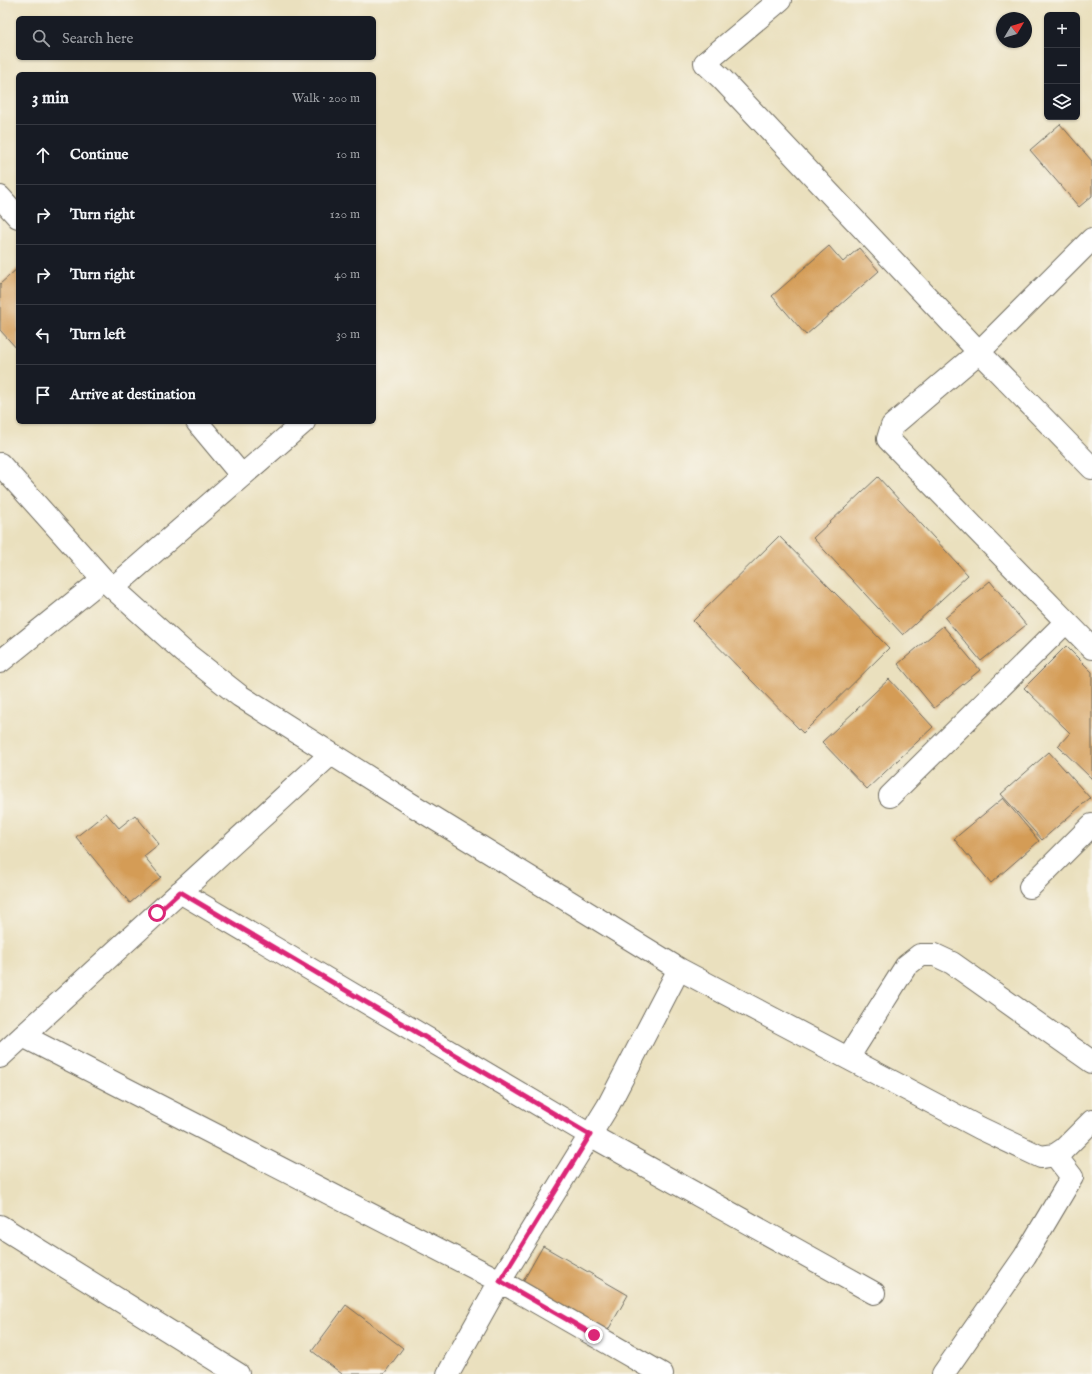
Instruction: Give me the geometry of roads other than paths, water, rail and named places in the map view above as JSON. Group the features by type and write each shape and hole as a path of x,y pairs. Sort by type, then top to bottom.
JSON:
{"street":[{"path":"780,0 705,63 727,83 979,352 1092,468"},
{"path":"0,197 16,215"},
{"path":"1092,239 979,352 892,426 888,440 1092,648"},
{"path":"199,424 242,476"},
{"path":"0,662 108,583 242,476 302,424"},
{"path":"0,464 108,583 184,652 240,696 409,803 679,969 980,1128 1041,1157 1055,1156 1092,1121"},
{"path":"890,796 1066,622"},
{"path":"0,1057 331,754"},
{"path":"1030,887 1092,825"},
{"path":"180,892 590,1135 874,1293"},
{"path":"848,1058 906,966 920,955 935,955 952,963 1092,1062"},
{"path":"448,1374 500,1281 608,1106 679,969"},
{"path":"23,1036 500,1281 662,1374"},
{"path":"943,1374 1025,1256 1072,1177 1055,1156"},
{"path":"0,1226 238,1374"}]}
